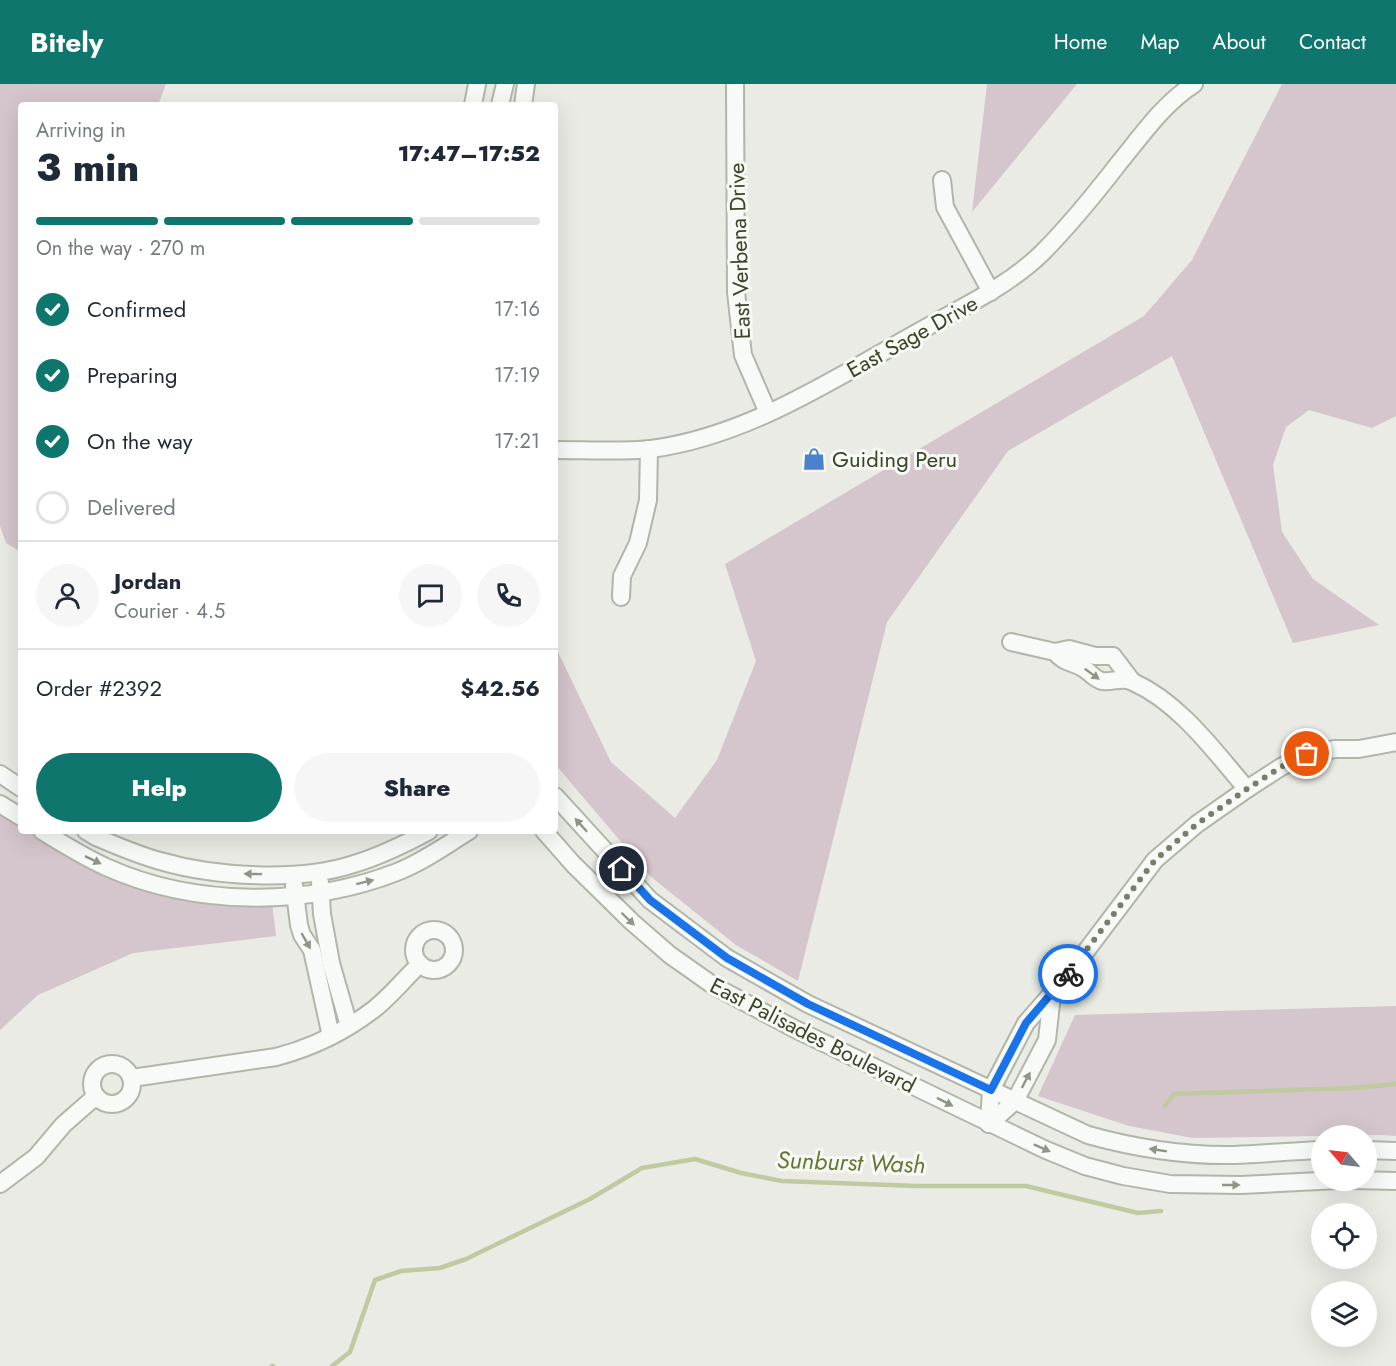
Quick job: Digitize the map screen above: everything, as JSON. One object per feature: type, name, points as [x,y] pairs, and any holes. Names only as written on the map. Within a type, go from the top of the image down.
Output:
[{"type":"street","points":[[474,102],[477,84]]},
{"type":"street","points":[[501,102],[505,84]]},
{"type":"street","points":[[523,102],[526,84]]},
{"type":"street","name":"East Verbena Drive","points":[[735,84],[736,292],[743,355],[768,413]]},
{"type":"street","name":"East Sage Drive","points":[[558,450],[650,449],[724,431],[768,413],[854,370],[992,292],[1030,264],[1065,230],[1162,111],[1194,84]]},
{"type":"street","points":[[942,180],[945,207],[992,292]]},
{"type":"street","points":[[621,597],[622,576],[638,543],[648,500],[650,449]]},
{"type":"street","points":[[1011,642],[1055,652],[1069,649],[1095,656],[1113,656],[1132,681]]},
{"type":"street","points":[[1055,652],[1061,659],[1082,667],[1099,680],[1123,678],[1161,698],[1199,734],[1247,789]]},
{"type":"street","points":[[989,1124],[991,1090],[1026,1023],[1052,995],[1155,860],[1197,824],[1247,789],[1281,767],[1307,754],[1335,749],[1359,749],[1396,742]]},
{"type":"street","points":[[0,774],[18,786]]},
{"type":"street","name":"East Palisades Boulevard","points":[[558,799],[650,900],[727,958],[808,1004],[991,1090],[1088,1135],[1130,1146],[1174,1152],[1233,1155],[1311,1151]]},
{"type":"street","points":[[0,804],[18,815]]},
{"type":"street","points":[[47,834],[108,868],[173,889],[209,895],[295,895],[368,882],[400,871],[464,834]]},
{"type":"street","points":[[93,834],[162,862],[240,874],[292,875],[353,865],[391,851],[423,834]]},
{"type":"street","name":"East Palisades Boulevard","points":[[547,834],[573,864],[632,922],[670,955],[714,986],[795,1029],[989,1124],[1085,1166],[1123,1176],[1170,1184],[1241,1185],[1311,1181]]},
{"type":"street","points":[[318,872],[322,892],[322,914],[331,963],[349,1026]]},
{"type":"street","points":[[292,875],[299,925],[302,935],[312,950],[331,1036]]},
{"type":"street","points":[[132,1078],[276,1057],[298,1051],[331,1036],[373,1010],[420,964]]},
{"type":"street","points":[[989,1124],[1015,1101],[1047,1040],[1052,995]]},
{"type":"street","points":[[117,1064],[129,1072],[132,1078],[131,1090],[124,1100],[112,1104],[96,1096],[92,1082],[103,1065],[117,1064]]},
{"type":"street","points":[[0,1184],[36,1157],[63,1125],[96,1096]]},
{"type":"street","points":[[1377,1150],[1396,1151]]},
{"type":"street","points":[[1377,1181],[1396,1181]]},
{"type":"shaded area","points":[[0,84],[166,84],[159,102],[18,102],[18,550],[6,543],[0,526]]},
{"type":"shaded area","points":[[987,84],[1077,84],[972,212]]},
{"type":"shaded area","points":[[1282,84],[1396,84],[1396,416],[1372,428],[1309,410],[1286,427],[1273,465],[1282,532],[1313,579],[1379,625],[1293,643],[1172,356],[1008,451],[887,622],[798,981],[736,945],[650,876],[558,768],[558,652],[611,762],[675,818],[717,760],[756,661],[725,564],[1144,316],[1192,260]]},
{"type":"shaded area","points":[[0,810],[18,822],[18,834],[37,834],[78,860],[272,902],[276,936],[133,953],[38,995],[0,1030]]},
{"type":"shaded area","points":[[1396,1006],[1396,1136],[1377,1135],[1377,1125],[1311,1125],[1311,1136],[1193,1138],[1129,1126],[1038,1096],[1075,1015]]},
{"type":"waterway","name":"Sunburst Wash","points":[[1165,1106],[1174,1094],[1352,1088],[1396,1084]]},
{"type":"waterway","name":"Sunburst Wash","points":[[332,1366],[350,1352],[375,1280],[401,1271],[440,1268],[466,1259],[590,1199],[642,1168],[695,1159],[741,1173],[782,1181],[916,1186],[1026,1186],[1138,1213],[1161,1211]]},
{"type":"way so far","points":[[1068,974],[1155,860],[1197,824],[1247,789],[1281,767],[1307,754]]},
{"type":"place","name":"Guiding Peru","points":[[814,459]]},
{"type":"route","points":[[622,869],[650,900],[727,958],[808,1004],[991,1090],[1026,1023],[1068,974]]}]
